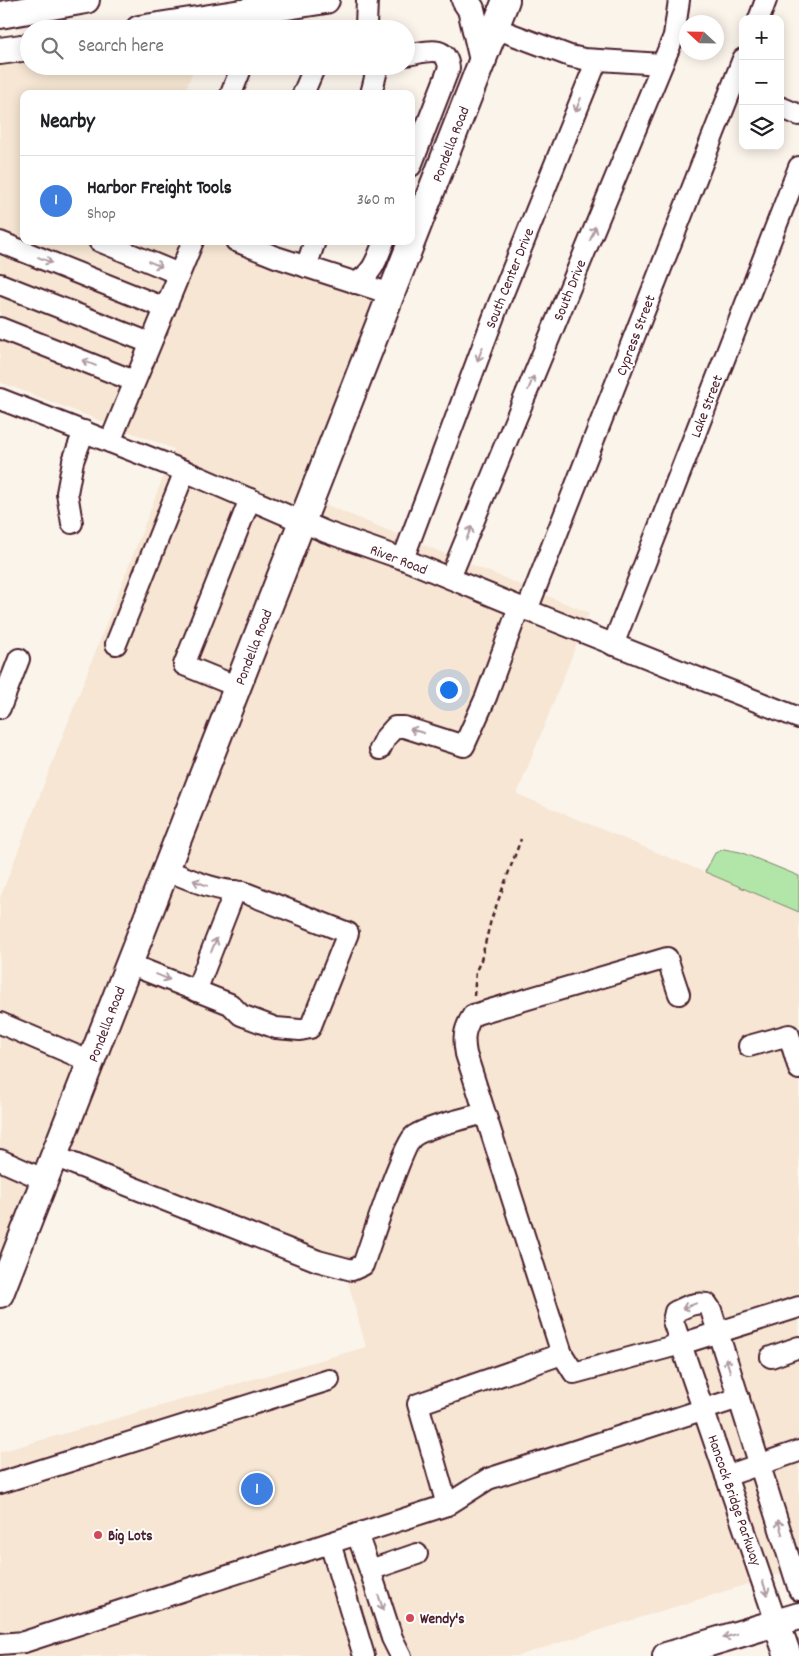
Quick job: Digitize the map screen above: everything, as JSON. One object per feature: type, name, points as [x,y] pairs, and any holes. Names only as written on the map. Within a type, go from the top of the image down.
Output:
[{"type":"main road","points":[[3,12],[86,0]]},
{"type":"main road","points":[[248,20],[326,0]]},
{"type":"main road","points":[[465,0],[471,9],[479,69]]},
{"type":"main road","name":"Pondella Road","points":[[415,233],[506,0]]},
{"type":"main road","points":[[0,51],[20,48]]},
{"type":"main road","name":"Pondella Road","points":[[0,1294],[410,245]]},
{"type":"main road","points":[[666,1656],[788,1619]]},
{"type":"main road","name":"Hancock Bridge Parkway","points":[[788,1619],[788,1656]]},
{"type":"street","points":[[365,20],[367,0]]},
{"type":"street","name":"South Drive","points":[[450,578],[674,36],[679,0]]},
{"type":"street","points":[[760,15],[766,0]]},
{"type":"street","points":[[496,28],[570,56],[596,60],[662,64]]},
{"type":"street","points":[[415,53],[432,50],[438,51],[444,54],[449,68],[415,156]]},
{"type":"street","name":"South Center Drive","points":[[403,559],[497,308],[596,60]]},
{"type":"street","name":"Cypress Street","points":[[380,749],[386,737],[395,727],[404,727],[464,746],[523,609],[737,90],[743,60]]},
{"type":"street","points":[[449,68],[479,69]]},
{"type":"street","points":[[233,90],[238,75]]},
{"type":"street","points":[[305,90],[312,75]]},
{"type":"street","points":[[372,90],[376,75]]},
{"type":"street","points":[[784,109],[799,115]]},
{"type":"street","name":"Lake Street","points":[[613,645],[799,167]]},
{"type":"street","points":[[0,242],[25,246],[165,308]]},
{"type":"street","points":[[109,245],[179,274]]},
{"type":"street","points":[[110,442],[191,245]]},
{"type":"street","points":[[248,245],[306,267],[391,294]]},
{"type":"street","points":[[306,267],[314,245]]},
{"type":"street","points":[[355,283],[364,279],[371,271],[382,245]]},
{"type":"street","points":[[0,284],[150,343]]},
{"type":"street","points":[[0,328],[134,381]]},
{"type":"street","name":"River Road","points":[[0,399],[185,471],[326,532],[403,559],[523,609],[799,718]]},
{"type":"street","points":[[72,523],[67,494],[73,461],[84,431]]},
{"type":"street","points":[[116,644],[185,471]]},
{"type":"street","points":[[238,687],[184,665],[250,499]]},
{"type":"street","points":[[0,708],[19,659]]},
{"type":"street","points":[[129,964],[230,1004],[241,1015],[276,1028],[300,1030],[310,1028],[348,933],[243,892],[224,891],[166,870]]},
{"type":"street","points":[[196,990],[235,892]]},
{"type":"street","points":[[679,994],[667,958],[473,1015],[466,1027],[463,1040],[466,1054],[562,1354],[574,1373],[681,1344],[799,1307]]},
{"type":"street","points":[[0,1024],[91,1062]]},
{"type":"street","points":[[749,1046],[789,1035],[799,1069]]},
{"type":"street","points":[[54,1156],[318,1261],[352,1270],[363,1265],[402,1158],[413,1137],[431,1129],[484,1113]]},
{"type":"street","points":[[0,1160],[45,1180]]},
{"type":"street","name":"Hancock Bridge Parkway","points":[[718,1331],[707,1304],[698,1302],[675,1312],[673,1321],[726,1476],[788,1619]]},
{"type":"street","points":[[718,1331],[799,1590]]},
{"type":"street","points":[[771,1357],[799,1347]]},
{"type":"street","points":[[447,1505],[418,1404],[562,1354]]},
{"type":"street","points":[[0,1483],[329,1380]]},
{"type":"street","points":[[0,1644],[24,1642],[447,1505],[488,1479],[739,1398]]},
{"type":"street","points":[[726,1476],[760,1464],[798,1457]]},
{"type":"street","points":[[357,1534],[392,1638],[400,1656]]},
{"type":"street","points":[[330,1543],[364,1655],[392,1638]]},
{"type":"street","points":[[370,1570],[416,1554]]},
{"type":"path","points":[[473,1015],[476,972],[491,920],[521,839]]},
{"type":"shaded area","points":[[20,60],[20,75],[191,75],[186,90],[20,90],[20,245],[275,245],[384,289],[6,1255],[0,1253],[0,898],[174,449],[0,382],[0,63]]},
{"type":"shaded area","points":[[319,502],[589,613],[517,794],[799,912],[799,1568],[517,1656],[0,1656],[0,1452],[366,1347],[347,1278],[58,1170]]},
{"type":"green space","points":[[724,849],[740,852],[799,876],[799,912],[705,872],[715,853]]},
{"type":"place","name":"Harbor Freight Tools","points":[[257,1489]]},
{"type":"place","name":"Big Lots","points":[[98,1535]]},
{"type":"place","name":"Wendy's","points":[[410,1618]]}]
